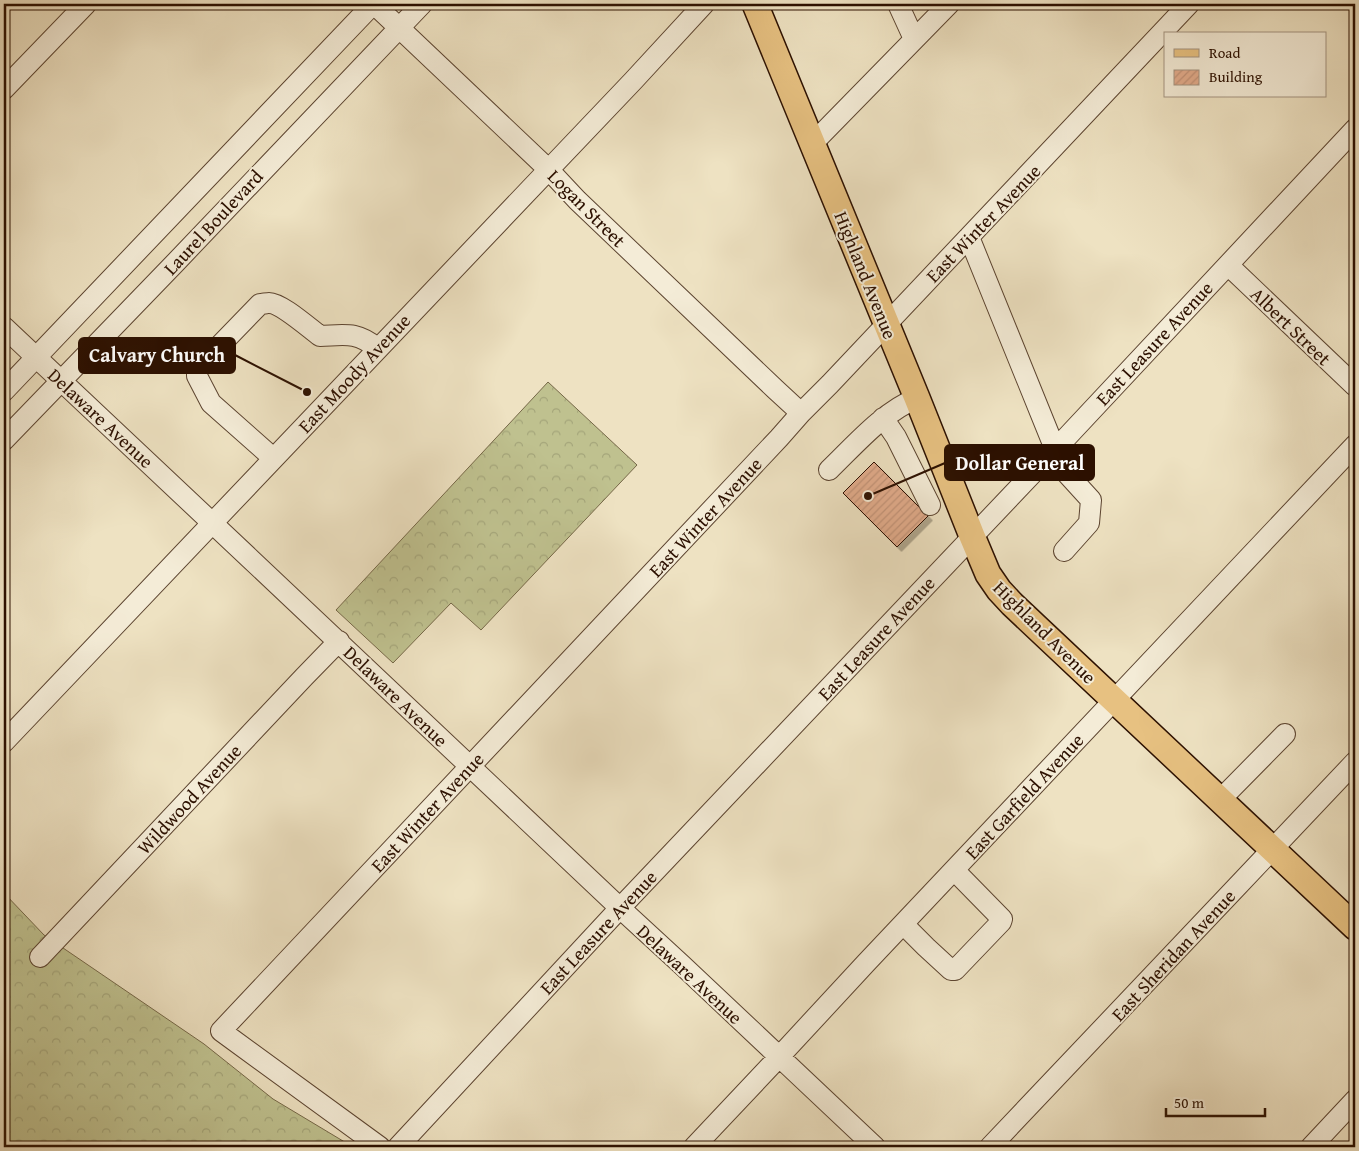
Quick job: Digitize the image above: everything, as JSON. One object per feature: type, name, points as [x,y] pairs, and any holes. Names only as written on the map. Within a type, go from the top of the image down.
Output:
[{"type":"main road","name":"Highland Avenue","points":[[755,4],[988,574],[999,590],[1355,926]]},
{"type":"street","points":[[4,89],[86,4]]},
{"type":"street","name":"Logan Street","points":[[374,4],[548,169],[577,200],[760,376],[801,413]]},
{"type":"street","name":"Laurel Boulevard","points":[[4,391],[374,4]]},
{"type":"street","name":"Laurel Boulevard","points":[[4,440],[422,4]]},
{"type":"street","name":"East Moody Avenue","points":[[4,742],[704,4]]},
{"type":"street","points":[[898,4],[914,39]]},
{"type":"street","points":[[812,144],[949,4]]},
{"type":"street","name":"East Winter Avenue","points":[[380,1147],[220,1030],[300,948],[801,413],[1189,4]]},
{"type":"street","name":"East Leasure Avenue","points":[[398,1147],[620,908],[1355,129]]},
{"type":"street","points":[[969,237],[1052,452],[1091,500],[1089,524],[1064,551]]},
{"type":"street","name":"Albert Street","points":[[1228,265],[1355,386]]},
{"type":"street","points":[[273,458],[211,403],[197,376],[197,369],[260,304],[268,302],[283,308],[320,336],[352,335],[367,340],[377,348]]},
{"type":"street","name":"Delaware Avenue","points":[[4,327],[875,1147]]},
{"type":"street","points":[[829,470],[883,418],[904,403],[916,398]]},
{"type":"street","points":[[883,418],[896,437],[930,505]]},
{"type":"street","name":"East Garfield Avenue","points":[[694,1147],[1355,445]]},
{"type":"street","name":"Wildwood Avenue","points":[[40,957],[339,642]]},
{"type":"street","points":[[1220,800],[1285,734]]},
{"type":"street","name":"East Sheridan Avenue","points":[[990,1147],[1355,762]]},
{"type":"street","points":[[903,924],[951,970],[955,970],[1001,922],[1002,918],[954,870]]},
{"type":"street","points":[[1311,1147],[1355,1100]]},
{"type":"green space","points":[[548,382],[637,465],[481,630],[451,603],[393,663],[336,610]]},
{"type":"green space","points":[[4,893],[44,935],[204,1044],[273,1099],[353,1147],[4,1147]]},
{"type":"building","points":[[874,462],[928,516],[897,547],[843,493]]},
{"type":"place","name":"Calvary Church","points":[[307,392]]},
{"type":"place","name":"Dollar General","points":[[868,496]]}]
